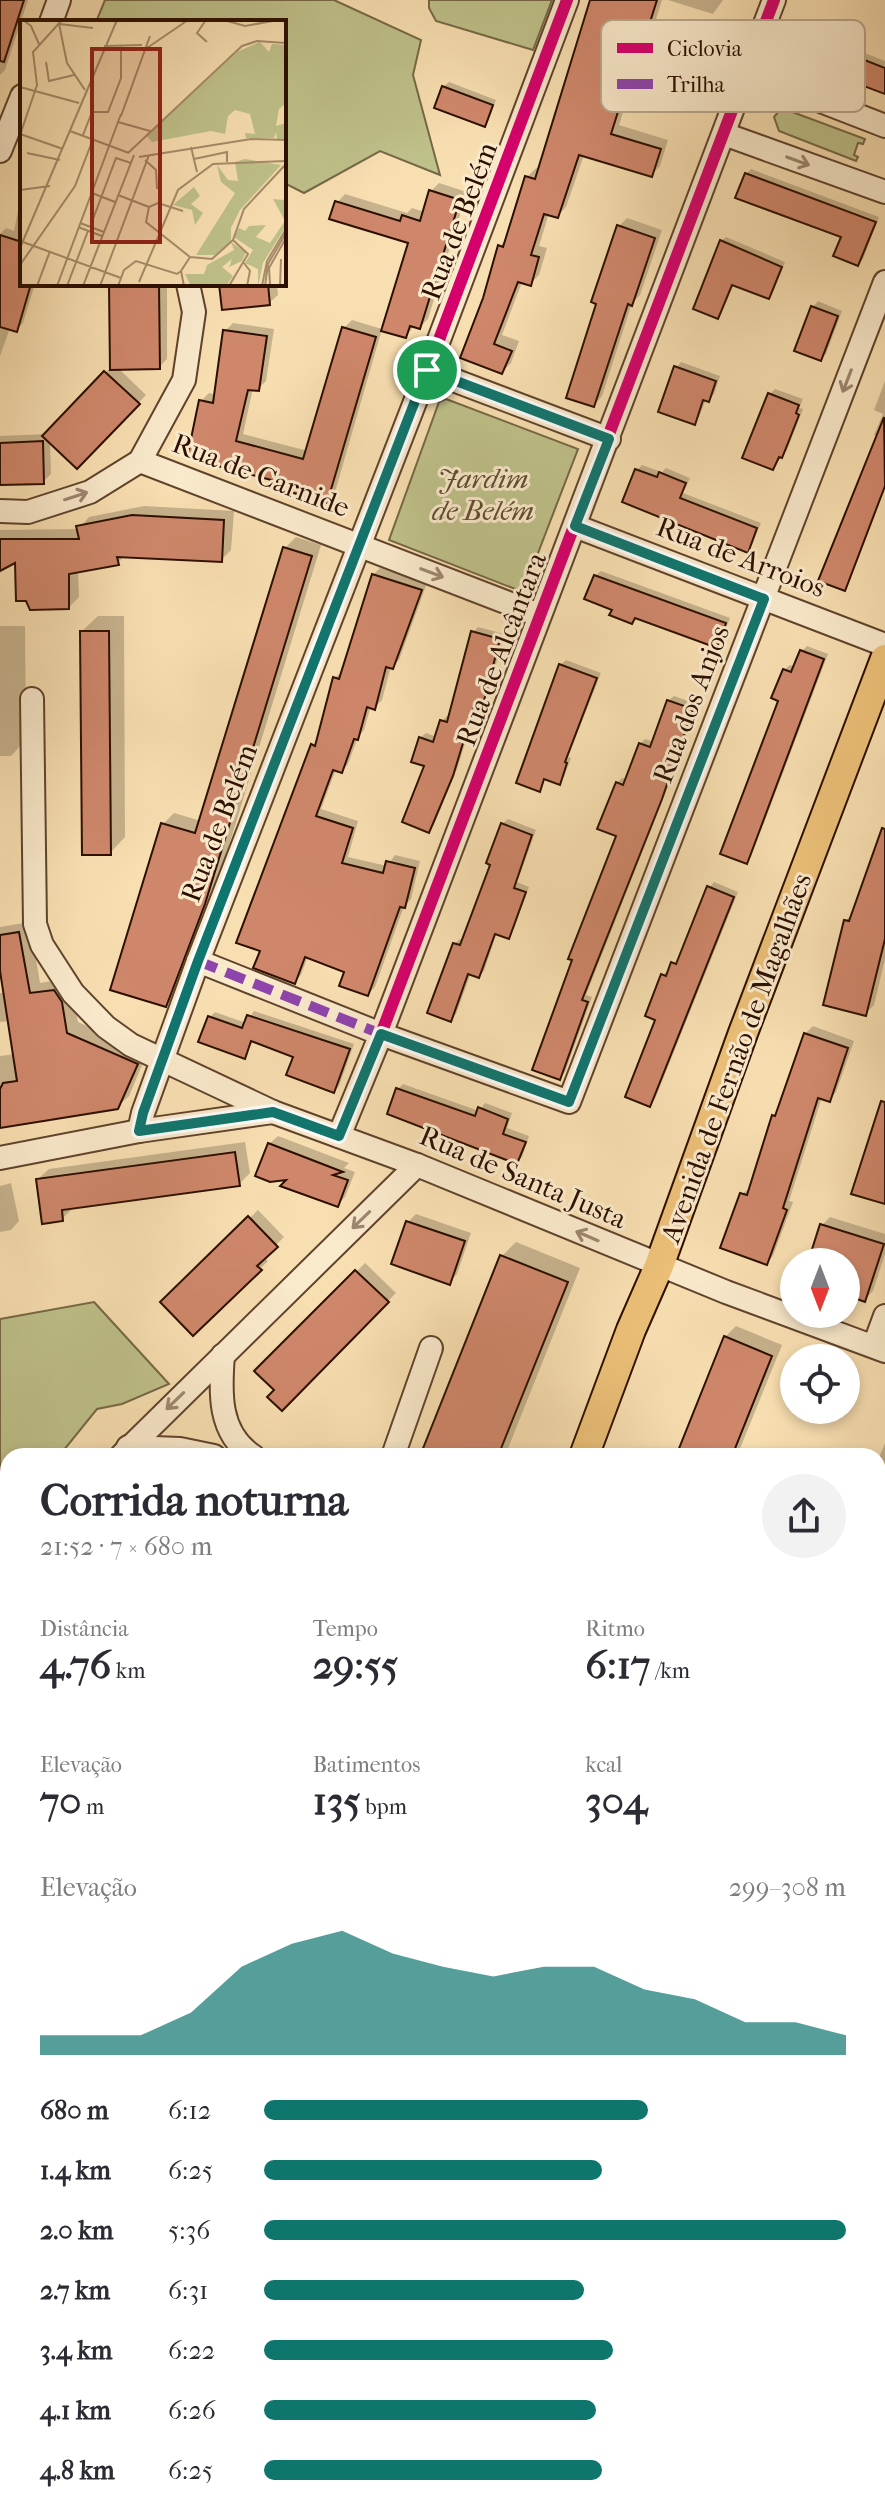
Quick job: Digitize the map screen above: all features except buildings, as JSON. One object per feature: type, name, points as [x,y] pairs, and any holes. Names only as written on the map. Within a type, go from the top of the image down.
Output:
[{"type":"main road","name":"Avenida de Fernão de Magalhães","points":[[587,1448],[631,1330],[659,1266],[743,1033],[885,659]]},
{"type":"street","points":[[52,20],[59,0]]},
{"type":"street","name":"Rua de Belém","points":[[139,1131],[198,961],[567,0]]},
{"type":"street","name":"Rua de Alcântara","points":[[766,20],[774,0]]},
{"type":"street","points":[[0,151],[20,101]]},
{"type":"street","name":"Rua de Alcântara","points":[[339,1136],[381,1034],[732,112]]},
{"type":"street","points":[[849,112],[885,126]]},
{"type":"street","points":[[724,134],[885,192]]},
{"type":"street","name":"Rua dos Anjos","points":[[381,1034],[569,1102],[885,282]]},
{"type":"street","points":[[0,511],[28,512],[90,492],[140,461],[184,380],[194,312],[188,286]]},
{"type":"street","points":[[427,370],[609,439]]},
{"type":"street","name":"Rua de Carnide","points":[[140,461],[539,615]]},
{"type":"street","name":"Rua de Arroios","points":[[575,526],[885,645]]},
{"type":"street","name":"Rua de Santa Justa","points":[[32,699],[35,924],[42,945],[73,993],[106,1027],[131,1045],[273,1112],[417,1165],[659,1266],[879,1348]]},
{"type":"street","points":[[198,961],[381,1034]]},
{"type":"street","name":"Rua de Santa Justa","points":[[0,1158],[139,1131],[273,1112]]},
{"type":"street","points":[[128,1448],[417,1165]]},
{"type":"street","points":[[879,1348],[885,1316]]},
{"type":"street","points":[[396,1448],[431,1348]]},
{"type":"street","points":[[223,1355],[220,1396],[229,1432],[245,1448]]},
{"type":"green space","points":[[105,0],[334,0],[421,40],[413,75],[440,175],[380,151],[304,193],[286,184],[286,20],[97,20]]},
{"type":"green space","points":[[429,0],[552,0],[533,50],[436,21],[429,8]]},
{"type":"green space","points":[[778,112],[792,112],[865,139],[863,144],[858,143],[854,155],[858,157],[856,161],[779,131],[774,117]]},
{"type":"green space","name":"Jardim de Belém","points":[[446,399],[578,449],[523,592],[389,540],[439,402]]},
{"type":"green space","points":[[94,1302],[169,1384],[122,1404],[97,1409],[65,1448],[0,1448],[0,1319]]},
{"type":"marked path","points":[[198,961],[381,1034]]},
{"type":"cycle path","points":[[139,1131],[198,961],[567,0]]},
{"type":"cycle path","points":[[766,20],[774,0]]},
{"type":"cycle path","points":[[339,1136],[381,1034],[731,112]]},
{"type":"route","points":[[427,370],[609,439],[575,526],[764,599],[569,1102],[381,1034],[339,1136],[273,1112],[139,1131],[198,961],[427,370]]}]
